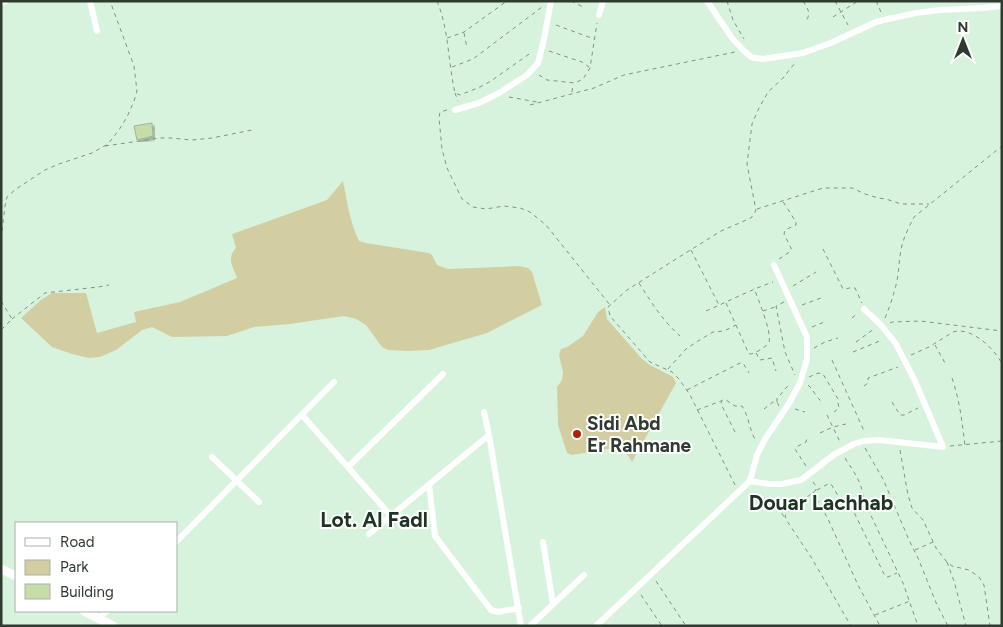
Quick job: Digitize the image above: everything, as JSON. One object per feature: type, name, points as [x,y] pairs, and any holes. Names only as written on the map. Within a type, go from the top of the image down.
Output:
[{"type":"street","points":[[1,2],[6,1]]},
{"type":"street","points":[[90,1],[97,31]]},
{"type":"street","points":[[458,109],[479,103],[499,93],[527,75],[538,63],[551,1]]},
{"type":"street","points":[[599,14],[602,1]]},
{"type":"street","points":[[707,1],[732,38],[744,51],[751,57],[763,59],[803,53],[884,20],[940,10],[1002,6]]},
{"type":"street","points":[[596,626],[750,481],[754,462],[760,448],[800,383],[807,353],[807,337],[774,265]]},
{"type":"street","points":[[750,481],[782,484],[801,480],[842,450],[865,441],[879,440],[943,447],[896,344],[882,326],[864,309]]},
{"type":"street","points":[[348,467],[443,374]]},
{"type":"street","points":[[178,540],[334,382]]},
{"type":"street","points":[[484,412],[522,626]]},
{"type":"street","points":[[302,415],[390,515]]},
{"type":"street","points":[[368,534],[489,436]]},
{"type":"street","points":[[212,457],[259,502]]},
{"type":"street","points":[[429,484],[435,536],[491,610],[498,612],[518,608]]},
{"type":"street","points":[[543,542],[553,604]]},
{"type":"street","points":[[1,569],[15,576]]},
{"type":"street","points":[[530,626],[584,574]]},
{"type":"street","points":[[86,612],[113,626]]},
{"type":"street","points":[[99,618],[106,612]]},
{"type":"path","points":[[1,239],[4,206],[7,197],[45,170],[92,153],[108,144],[123,124],[134,101],[137,91],[134,66],[110,1]]},
{"type":"path","points":[[437,1],[447,38],[458,109],[440,112],[442,149],[446,168],[462,199],[473,207],[486,209],[504,206],[520,208],[530,212],[546,225],[610,305]]},
{"type":"path","points":[[447,38],[464,32],[507,1]]},
{"type":"path","points":[[571,1],[583,7]]},
{"type":"path","points":[[530,105],[594,88],[624,76],[744,51],[747,46],[746,42],[733,20],[727,1]]},
{"type":"path","points":[[803,1],[809,12],[809,17],[805,22]]},
{"type":"path","points":[[834,1],[853,32]]},
{"type":"path","points":[[834,17],[858,1]]},
{"type":"path","points":[[876,1],[884,20]]},
{"type":"path","points":[[451,67],[473,58],[542,7]]},
{"type":"path","points":[[531,71],[548,80],[575,83],[583,79],[590,68],[599,14]]},
{"type":"path","points":[[548,22],[595,40]]},
{"type":"path","points":[[464,32],[467,48]]},
{"type":"path","points":[[455,93],[460,95],[480,87],[542,46],[582,62],[590,68]]},
{"type":"path","points":[[756,210],[747,164],[752,124],[768,92],[783,78],[803,53]]},
{"type":"path","points":[[572,94],[573,83]]},
{"type":"path","points":[[499,93],[519,99],[540,102]]},
{"type":"path","points":[[104,146],[160,138],[192,140],[212,138],[252,130]]},
{"type":"path","points":[[882,326],[893,296],[900,266],[901,249],[914,217],[1002,146]]},
{"type":"path","points":[[738,492],[687,390],[672,372],[650,362],[610,316],[608,307],[639,282],[722,231],[751,218],[756,210],[782,200],[823,188],[852,188],[865,194],[901,204],[930,204]]},
{"type":"path","points":[[774,265],[775,262],[791,251],[784,234],[785,230],[796,225],[782,200]]},
{"type":"path","points":[[823,249],[843,289],[855,288],[864,309]]},
{"type":"path","points":[[691,250],[719,306]]},
{"type":"path","points":[[785,288],[795,286],[816,272]]},
{"type":"path","points":[[706,311],[754,288],[781,279]]},
{"type":"path","points":[[639,282],[651,303],[671,329],[680,336]]},
{"type":"path","points":[[1,330],[44,293],[98,288],[109,285]]},
{"type":"path","points":[[726,302],[749,354],[752,354],[768,344],[769,341],[763,311],[754,288]]},
{"type":"path","points":[[794,308],[821,298]]},
{"type":"path","points":[[763,311],[790,299]]},
{"type":"path","points":[[1,302],[12,319]]},
{"type":"path","points":[[776,306],[785,352],[800,383],[810,386],[821,401]]},
{"type":"path","points":[[804,329],[827,321]]},
{"type":"path","points":[[856,342],[892,322],[920,321],[1002,331]]},
{"type":"path","points":[[668,370],[686,349],[698,341],[714,332],[724,331],[736,325]]},
{"type":"path","points":[[864,386],[868,382],[868,378],[905,361],[957,330],[975,335],[991,348],[1002,364]]},
{"type":"path","points":[[853,352],[891,337]]},
{"type":"path","points":[[807,353],[824,342],[838,338]]},
{"type":"path","points":[[935,344],[945,363]]},
{"type":"path","points":[[756,352],[760,360],[772,358],[776,371]]},
{"type":"path","points":[[832,360],[865,441],[948,626]]},
{"type":"path","points":[[687,390],[740,362],[743,362],[749,373]]},
{"type":"path","points":[[800,383],[818,373],[823,374],[838,399],[840,408],[834,412]]},
{"type":"path","points":[[952,378],[962,414],[965,446]]},
{"type":"path","points":[[782,414],[777,398],[789,385]]},
{"type":"path","points":[[698,410],[722,400],[726,400],[735,406],[742,406],[746,412],[753,436],[760,448]]},
{"type":"path","points":[[722,400],[721,404],[735,432]]},
{"type":"path","points":[[764,409],[773,402],[777,402]]},
{"type":"path","points":[[892,402],[900,414],[925,405]]},
{"type":"path","points":[[788,405],[796,410],[805,412]]},
{"type":"path","points":[[827,415],[842,450],[858,479],[863,491],[864,501],[910,601],[917,625]]},
{"type":"path","points":[[820,433],[832,427],[846,424]]},
{"type":"path","points":[[807,438],[806,442],[795,449],[816,485],[816,490]]},
{"type":"path","points":[[943,447],[1002,441]]},
{"type":"path","points":[[898,442],[910,505],[923,520],[936,548],[946,561],[952,566],[969,570],[979,577],[984,585],[990,626]]},
{"type":"path","points":[[787,521],[785,514],[813,492],[828,484],[831,484],[846,509]]},
{"type":"path","points":[[813,492],[880,626]]},
{"type":"path","points":[[775,499],[778,508],[811,557],[851,626]]},
{"type":"path","points":[[851,506],[885,576],[888,577],[898,573]]},
{"type":"path","points":[[914,550],[933,542]]},
{"type":"path","points":[[946,561],[954,581],[966,626]]},
{"type":"path","points":[[652,574],[686,626]]},
{"type":"path","points":[[636,588],[662,626]]},
{"type":"path","points":[[874,615],[910,601]]},
{"type":"green space","points":[[343,181],[351,219],[359,241],[429,253],[437,265],[448,269],[519,266],[528,268],[532,272],[542,305],[487,333],[429,350],[408,351],[388,350],[382,347],[366,325],[356,319],[344,316],[254,327],[227,336],[172,337],[152,327],[142,330],[116,350],[100,357],[89,358],[52,347],[21,318],[52,293],[86,293],[97,333],[136,322],[134,312],[180,302],[237,278],[231,263],[231,256],[236,248],[232,234],[327,200]]},
{"type":"green space","points":[[605,307],[607,319],[642,359],[673,377],[676,383],[632,462],[626,452],[614,448],[572,455],[567,453],[558,425],[557,387],[562,380],[563,372],[559,355],[561,349],[583,336],[598,312]]},
{"type":"building","points":[[152,123],[153,136],[137,140],[134,126]]},
{"type":"place","name":"Sidi Abd Er Rahmane","points":[[577,434]]},
{"type":"district","name":"Douar Lachhab","points":[[821,503]]},
{"type":"district","name":"Lot. Al Fadl","points":[[374,520]]}]
